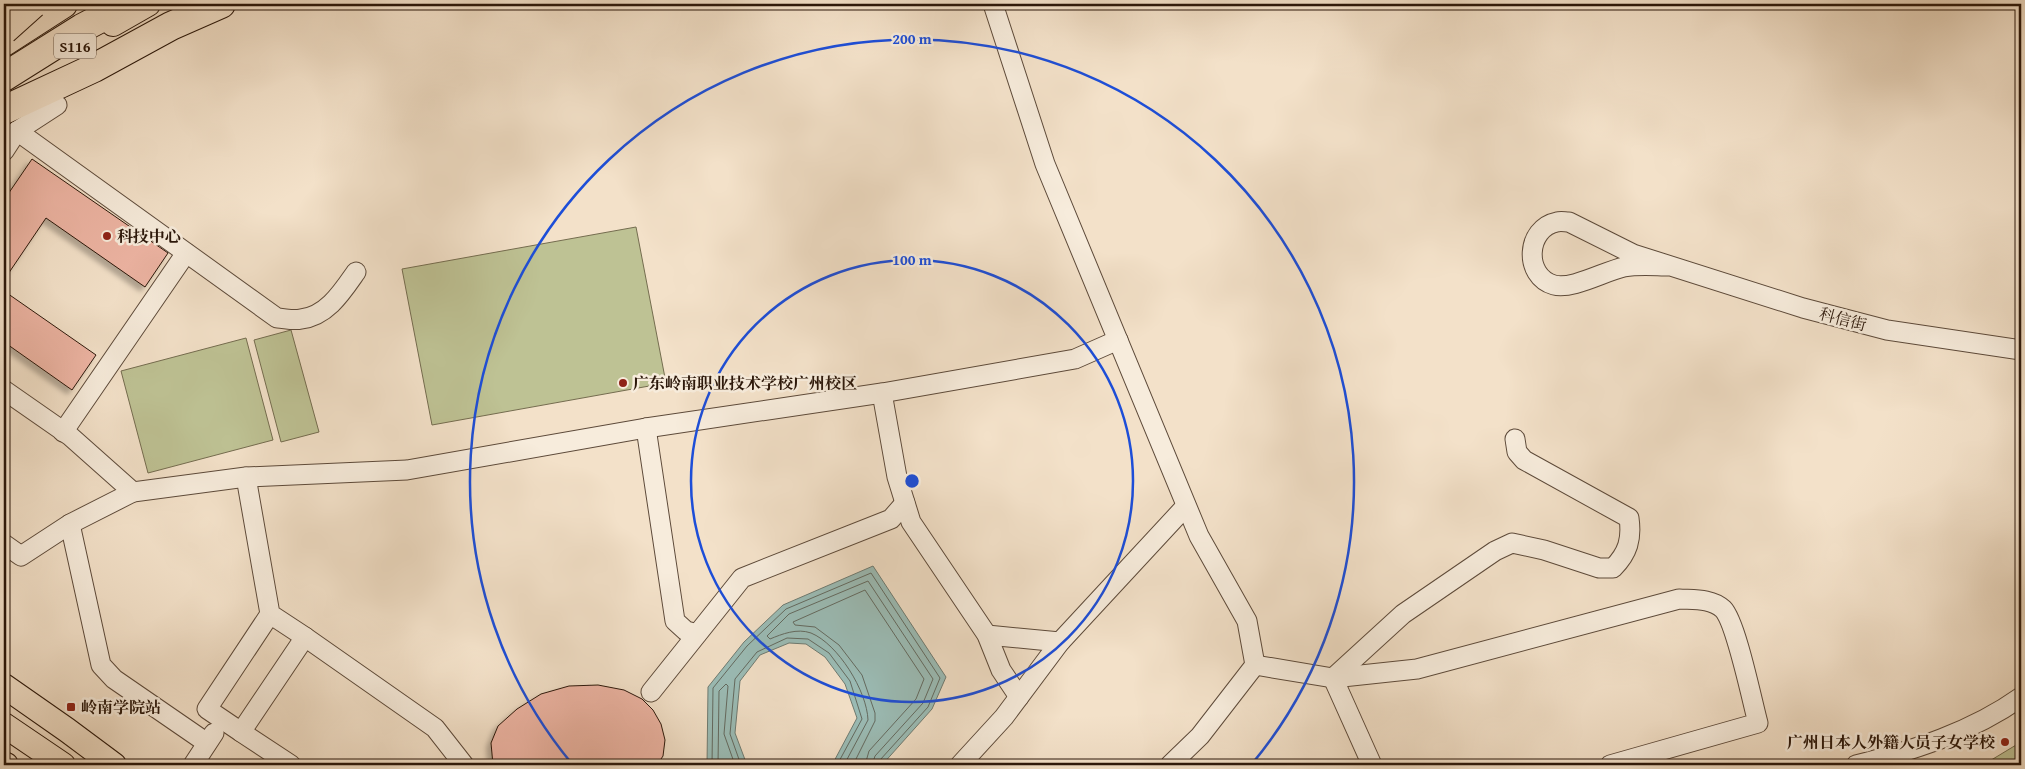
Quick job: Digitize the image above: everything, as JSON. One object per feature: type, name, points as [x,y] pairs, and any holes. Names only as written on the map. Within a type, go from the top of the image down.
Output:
[{"type":"highway","points":[[4,30],[33,4]]},
{"type":"highway","points":[[4,42],[63,4]]},
{"type":"highway","points":[[4,77],[82,28],[128,4]]},
{"type":"highway","points":[[10,121],[94,68],[171,26],[221,4]]},
{"type":"main road","points":[[4,26],[39,4]]},
{"type":"main road","name":"S116","points":[[4,92],[85,40],[148,4]]},
{"type":"main road","points":[[4,686],[114,765]]},
{"type":"main road","points":[[4,725],[63,765]]},
{"type":"street","points":[[993,4],[1046,164],[1186,506],[1199,536],[1247,621],[1255,665],[1200,736],[1170,765]]},
{"type":"street","points":[[10,121],[57,105]]},
{"type":"street","points":[[4,151],[10,121]]},
{"type":"street","points":[[10,121],[186,253],[277,318],[300,320],[321,312],[339,296],[356,272]]},
{"type":"street","name":"科信街","points":[[1670,266],[1627,266],[1564,286],[1553,285],[1542,279],[1536,272],[1532,253],[1538,234],[1546,227],[1557,222],[1569,222],[1633,254],[1803,308],[1887,330],[2021,350]]},
{"type":"street","points":[[64,432],[186,253]]},
{"type":"street","points":[[4,544],[21,556],[70,524],[133,492],[246,477],[407,470],[646,428],[882,393],[1075,359],[1118,340]]},
{"type":"street","points":[[4,390],[64,432],[133,492]]},
{"type":"street","points":[[882,393],[897,477],[911,522],[987,635],[1001,670],[1019,697]]},
{"type":"street","points":[[646,428],[675,621],[686,631],[697,634]]},
{"type":"street","points":[[1333,678],[1403,614],[1495,551],[1512,543],[1544,550],[1599,568],[1613,568],[1624,556],[1631,532],[1629,518],[1524,460],[1517,452],[1515,439]]},
{"type":"street","points":[[246,477],[270,614],[207,709],[291,765]]},
{"type":"street","points":[[650,692],[742,578],[891,519],[905,503]]},
{"type":"street","points":[[960,765],[1004,717],[1060,642],[1186,506]]},
{"type":"street","points":[[70,524],[101,664],[114,678],[208,743]]},
{"type":"street","points":[[1255,665],[1333,678],[1417,669],[1679,600],[1705,600],[1722,609],[1732,623],[1758,723],[1610,765]]},
{"type":"street","points":[[270,614],[435,728],[464,765]]},
{"type":"street","points":[[987,635],[1060,642]]},
{"type":"street","points":[[241,732],[305,637]]},
{"type":"street","points":[[1333,678],[1372,765]]},
{"type":"street","points":[[1856,765],[1890,756],[1967,729],[2003,710],[2021,697]]},
{"type":"street","points":[[1894,765],[1956,745],[2003,722],[2021,710]]},
{"type":"street","points":[[192,765],[223,720]]},
{"type":"green space","points":[[636,227],[666,383],[432,425],[402,269]]},
{"type":"green space","points":[[291,330],[319,432],[281,442],[254,340]]},
{"type":"green space","points":[[246,338],[273,440],[148,473],[121,371]]},
{"type":"green space","points":[[2021,742],[2021,765],[1983,765]]},
{"type":"water","points":[[873,566],[946,677],[932,709],[882,765],[832,765],[857,718],[845,684],[825,657],[806,644],[789,643],[760,655],[740,681],[735,733],[747,765],[707,765],[708,687],[744,642],[783,605]]},
{"type":"building","name":"科技中心","points":[[32,159],[168,253],[145,287],[46,218],[4,280],[4,200]]},
{"type":"building","points":[[4,291],[96,355],[72,390],[4,342]]},
{"type":"building","points":[[598,685],[624,690],[642,699],[653,710],[661,724],[665,740],[663,756],[657,765],[493,765],[491,743],[498,726],[517,709],[541,694],[569,686]]},
{"type":"place","name":"科技中心","points":[[107,236]]},
{"type":"place","name":"广东岭南职业技术学校广州校区","points":[[623,383]]},
{"type":"place","name":"岭南学院站","points":[[71,707]]},
{"type":"place","name":"广州日本人外籍人员子女学校","points":[[2005,742]]}]
